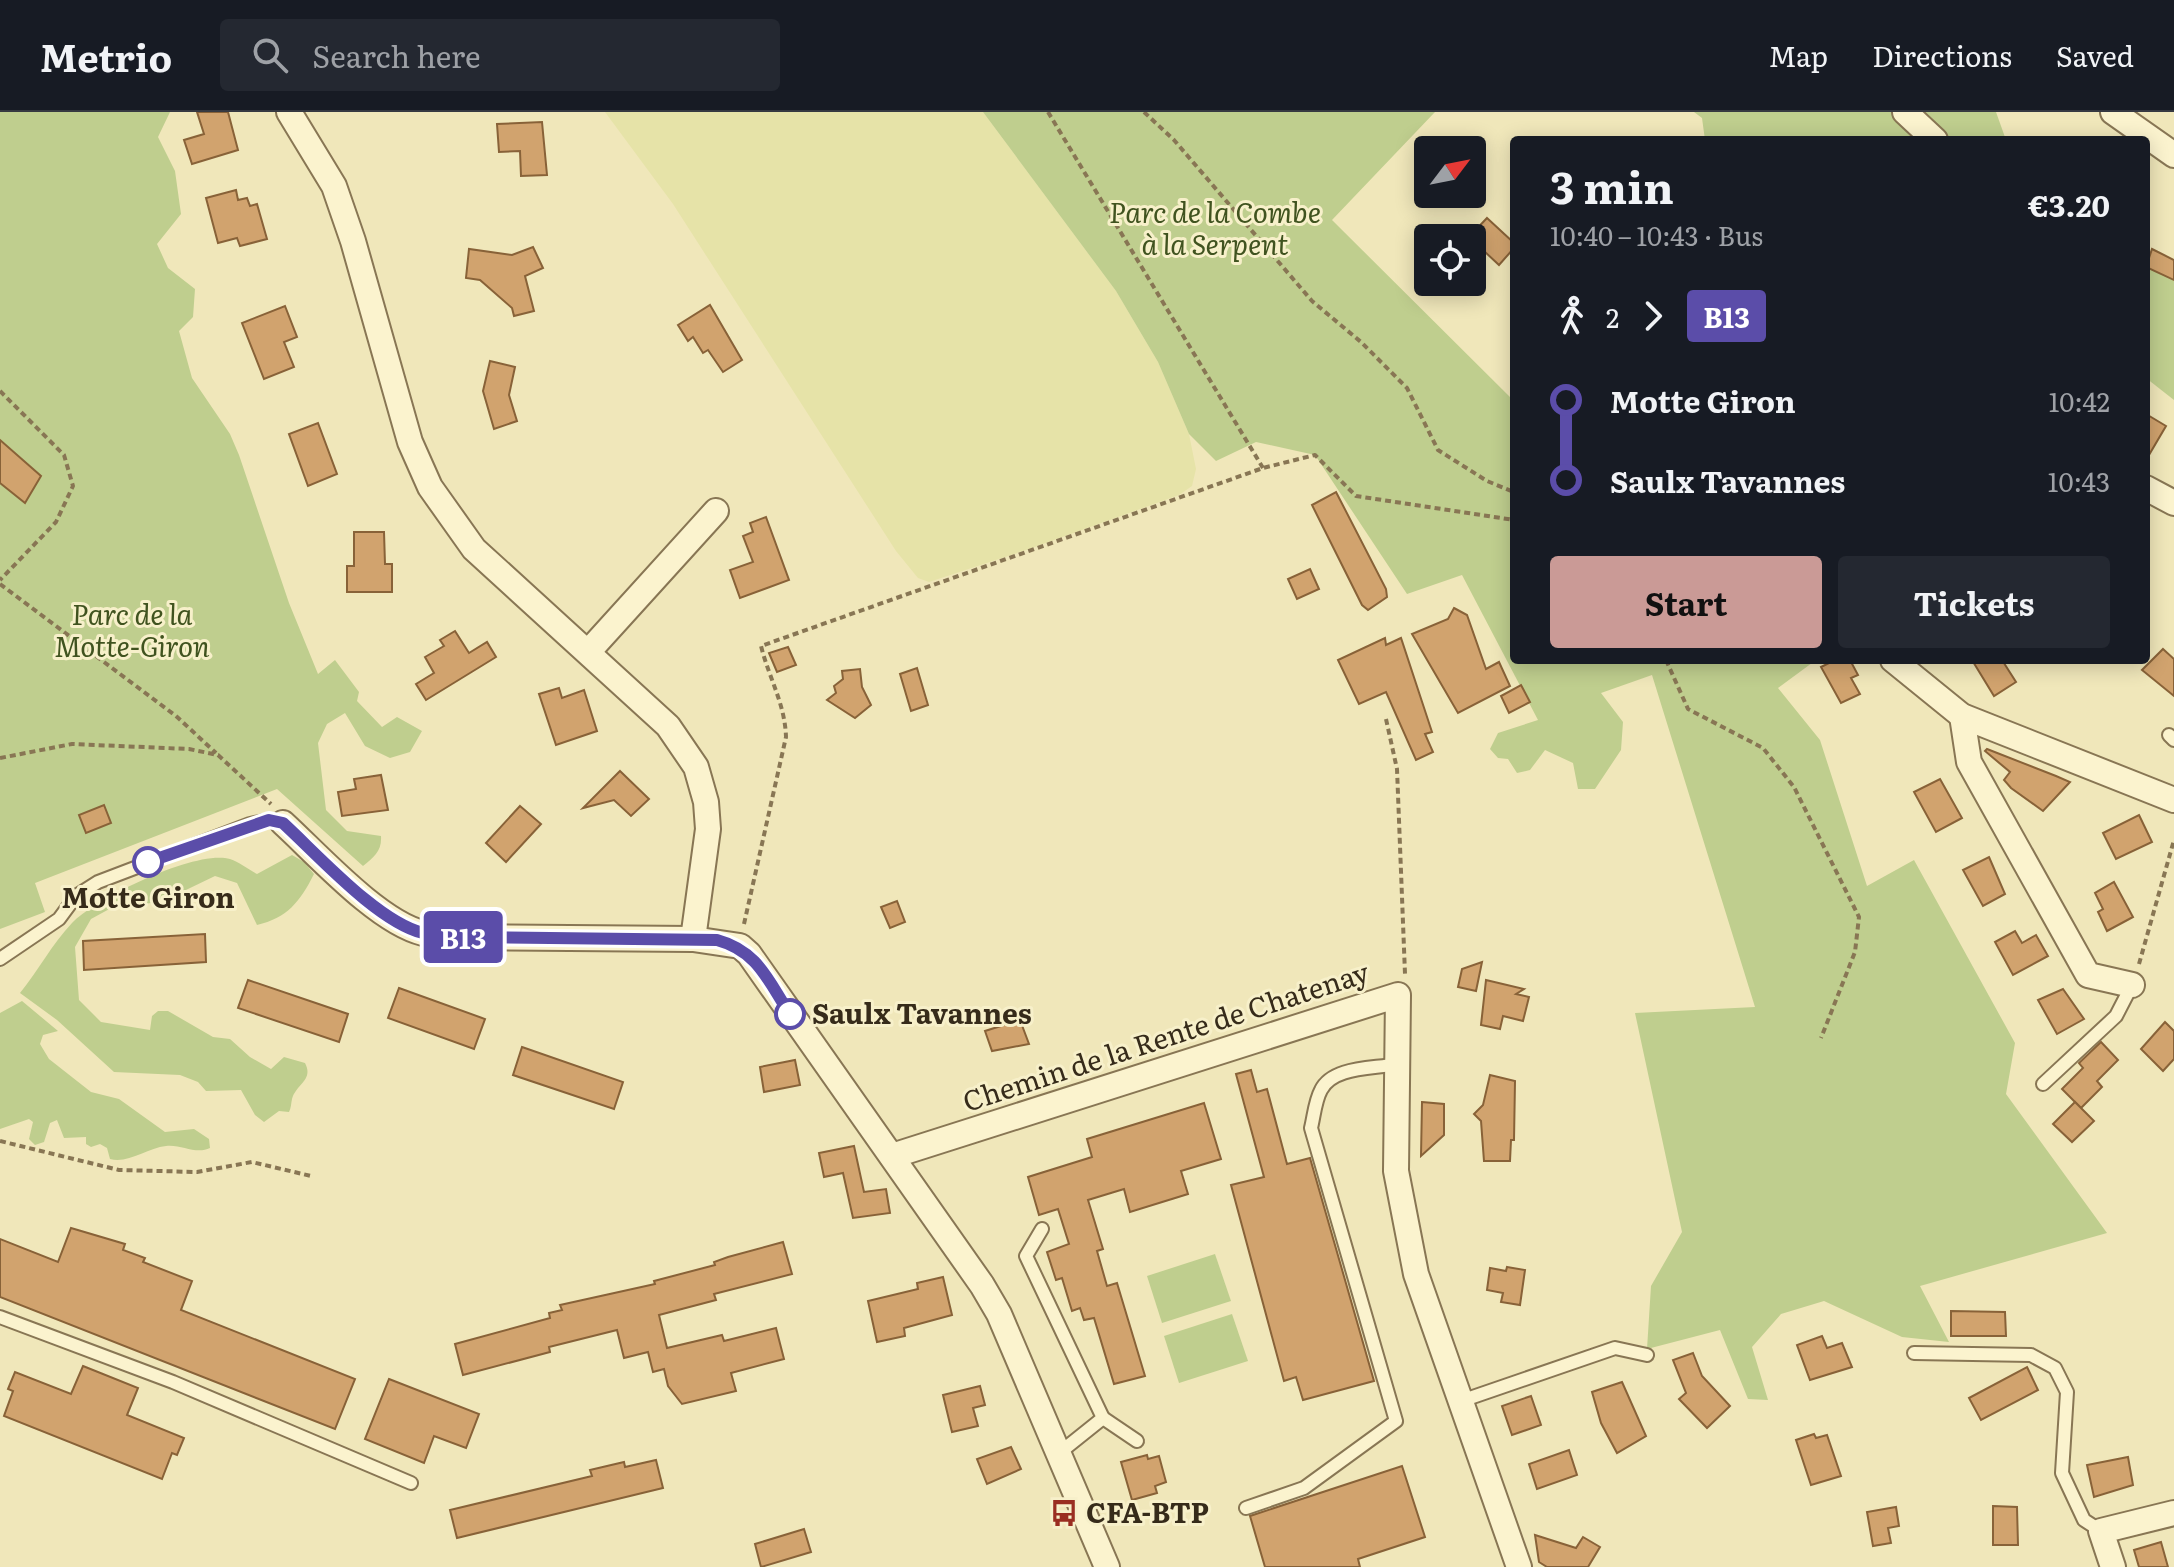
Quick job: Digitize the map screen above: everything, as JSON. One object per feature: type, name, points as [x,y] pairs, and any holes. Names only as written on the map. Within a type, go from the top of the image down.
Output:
[{"type":"street","points":[[289,112],[334,186],[353,241],[410,442],[430,487],[474,549],[668,726],[696,767],[706,802],[708,829],[693,939]]},
{"type":"street","points":[[1905,112],[1931,136]]},
{"type":"street","points":[[2113,112],[2147,136]]},
{"type":"street","points":[[2150,138],[2174,155]]},
{"type":"street","points":[[2150,490],[2174,503]]},
{"type":"street","points":[[589,651],[716,511]]},
{"type":"street","points":[[1898,664],[1962,716],[2174,800]]},
{"type":"street","points":[[1962,716],[1969,762],[2088,975],[2132,985]]},
{"type":"street","points":[[283,823],[374,906],[394,921],[423,933],[460,937],[693,939],[740,946],[749,954],[999,1314],[1107,1567]]},
{"type":"street","name":"Chemin de la Rente de Chatenay","points":[[892,1156],[1398,995],[1396,1171],[1416,1274],[1519,1567]]},
{"type":"street","points":[[2113,1567],[2101,1531],[2174,1513]]},
{"type":"lane","points":[[0,959],[59,919],[76,896],[98,882],[250,824],[269,820],[283,823]]},
{"type":"lane","points":[[2043,1084],[2116,1016],[2132,985]]},
{"type":"lane","points":[[1246,1508],[1304,1488],[1396,1421],[1311,1128],[1321,1089],[1337,1076],[1363,1068],[1396,1064]]},
{"type":"lane","points":[[1042,1229],[1026,1256],[1103,1418],[1137,1441]]},
{"type":"lane","points":[[0,1317],[173,1382],[411,1483]]},
{"type":"lane","points":[[1461,1401],[1615,1348],[1647,1355]]},
{"type":"lane","points":[[1914,1353],[2031,1355],[2055,1368],[2067,1392],[2062,1473],[2084,1520],[2101,1531]]},
{"type":"lane","points":[[1058,1454],[1103,1418]]},
{"type":"path","points":[[1048,112],[1263,468]]},
{"type":"path","points":[[1144,112],[1174,140],[1312,301],[1361,342],[1407,388],[1438,450],[1487,481],[1510,490]]},
{"type":"path","points":[[0,391],[64,455],[71,469],[73,486],[56,522],[0,582],[176,716],[267,796],[283,823]]},
{"type":"path","points":[[740,946],[786,737],[786,715],[769,678],[761,646],[1263,468],[1315,455],[1356,496],[1510,519]]},
{"type":"path","points":[[1668,664],[1688,709],[1763,748],[1794,787],[1859,917],[1855,952],[1821,1038]]},
{"type":"path","points":[[1386,719],[1397,769],[1405,975],[1398,995]]},
{"type":"path","points":[[0,758],[72,744],[189,749],[218,755]]},
{"type":"path","points":[[2132,985],[2174,840]]},
{"type":"path","points":[[0,1141],[119,1170],[197,1172],[252,1162],[311,1176]]},
{"type":"shaded area","points":[[605,112],[983,112],[1116,291],[1158,362],[1189,434],[1196,469],[1192,486],[1179,495],[1029,549],[929,582],[918,578],[896,551],[673,204]]},
{"type":"green space","name":"Parc de la Motte-Giron","points":[[0,112],[170,112],[158,137],[175,171],[181,214],[157,244],[168,268],[195,289],[193,317],[179,331],[192,378],[230,434],[239,455],[289,603],[318,674],[335,660],[359,692],[357,701],[382,727],[397,717],[422,731],[410,752],[390,758],[365,746],[345,713],[327,724],[318,743],[326,810],[347,831],[381,836],[379,850],[363,866],[277,789],[35,883],[45,912],[0,929]]},
{"type":"green space","name":"Parc de la Combe à la Serpent","points":[[983,112],[1435,112],[1332,220],[1510,397],[1510,664],[1811,664],[1778,688],[1820,740],[1867,886],[1914,860],[2015,1043],[2006,1094],[2107,1233],[1920,1286],[1949,1342],[1902,1337],[1824,1301],[1781,1314],[1752,1347],[1768,1400],[1748,1399],[1720,1330],[1647,1349],[1651,1286],[1682,1232],[1635,1013],[1755,1007],[1652,675],[1601,693],[1623,722],[1621,750],[1595,789],[1578,789],[1573,763],[1545,750],[1530,770],[1517,773],[1508,759],[1498,758],[1490,749],[1498,733],[1538,720],[1462,575],[1407,594],[1315,455],[1256,442],[1216,461],[1189,434],[1158,362],[1116,291]]},
{"type":"green space","points":[[1694,112],[1996,112],[2005,136],[1704,136],[1702,118]]},
{"type":"green space","points":[[2150,252],[2174,267],[2174,400],[2150,381]]},
{"type":"green space","points":[[292,855],[304,862],[314,874],[292,907],[277,918],[257,925],[237,883],[215,876],[161,902],[113,907],[91,919],[75,947],[79,1000],[101,1022],[150,1030],[152,1016],[158,1011],[168,1011],[213,1037],[230,1039],[250,1057],[271,1069],[284,1057],[305,1063],[307,1074],[294,1094],[289,1112],[279,1111],[264,1122],[255,1115],[241,1090],[206,1091],[198,1082],[180,1075],[114,1072],[57,1020],[20,993],[72,923],[124,889],[194,861],[230,859],[257,874]]},
{"type":"green space","points":[[22,1001],[58,1031],[43,1035],[40,1044],[49,1059],[91,1092],[119,1099],[165,1132],[194,1129],[209,1139],[210,1148],[199,1150],[166,1146],[117,1160],[110,1159],[107,1148],[100,1144],[91,1147],[86,1144],[86,1137],[64,1138],[57,1120],[50,1123],[44,1142],[35,1145],[29,1139],[33,1122],[29,1119],[0,1129],[0,1013]]},
{"type":"green space","points":[[1215,1254],[1231,1301],[1162,1323],[1147,1276]]},
{"type":"green space","points":[[1232,1314],[1248,1361],[1179,1383],[1164,1336]]},
{"type":"building","points":[[197,112],[228,112],[238,150],[192,164],[184,140],[204,134]]},
{"type":"building","points":[[542,122],[547,175],[521,176],[520,151],[499,152],[497,124]]},
{"type":"building","points":[[236,190],[238,200],[247,198],[250,206],[257,204],[267,239],[240,246],[237,238],[218,243],[206,198]]},
{"type":"building","points":[[1487,218],[1510,239],[1510,253],[1499,265],[1486,253],[1486,224],[1481,224]]},
{"type":"building","points":[[533,247],[543,268],[525,276],[534,311],[514,316],[512,308],[480,280],[466,278],[469,249],[512,255]]},
{"type":"building","points":[[2152,249],[2174,260],[2174,280],[2150,269]]},
{"type":"building","points":[[710,305],[742,360],[723,372],[708,350],[703,353],[693,337],[688,341],[678,325]]},
{"type":"building","points":[[285,306],[297,337],[284,342],[294,367],[264,379],[242,323]]},
{"type":"building","points":[[490,361],[515,367],[509,395],[517,421],[494,429],[483,391]]},
{"type":"building","points":[[2150,416],[2166,426],[2150,453]]},
{"type":"building","points":[[318,423],[337,474],[308,486],[289,434]]},
{"type":"building","points":[[0,440],[41,476],[25,503],[0,483]]},
{"type":"building","points":[[1336,492],[1386,589],[1387,597],[1368,610],[1362,605],[1312,505]]},
{"type":"building","points":[[766,517],[789,580],[740,598],[730,570],[753,562],[743,536],[753,532],[750,523]]},
{"type":"building","points":[[354,532],[384,532],[385,564],[392,564],[392,592],[347,592],[347,566],[354,566]]},
{"type":"building","points":[[1310,569],[1319,589],[1297,599],[1288,579]]},
{"type":"building","points":[[1454,608],[1467,615],[1486,669],[1499,662],[1510,686],[1458,713],[1412,634],[1448,619]]},
{"type":"building","points":[[455,631],[469,653],[487,642],[496,657],[426,700],[416,684],[434,673],[425,657],[444,646],[440,640]]},
{"type":"building","points":[[1385,638],[1386,645],[1401,638],[1432,732],[1425,734],[1433,752],[1416,760],[1386,692],[1359,704],[1338,660]]},
{"type":"building","points":[[788,647],[796,665],[777,672],[769,653]]},
{"type":"building","points":[[2163,649],[2174,659],[2174,696],[2142,670]]},
{"type":"building","points":[[1827,664],[1852,664],[1858,675],[1851,678],[1860,694],[1841,703],[1821,667]]},
{"type":"building","points":[[1974,664],[2005,664],[2016,682],[1994,696]]},
{"type":"building","points":[[917,668],[928,705],[911,711],[900,674]]},
{"type":"building","points":[[860,669],[862,687],[871,705],[855,718],[827,700],[836,693],[834,686],[843,679],[842,671]]},
{"type":"building","points":[[1521,685],[1530,702],[1509,713],[1501,696]]},
{"type":"building","points":[[559,688],[562,698],[584,690],[597,731],[556,745],[539,694]]},
{"type":"building","points":[[1987,749],[2070,782],[2043,811],[2011,788],[2004,780],[2010,772],[1985,751]]},
{"type":"building","points":[[620,771],[649,799],[631,816],[614,800],[583,808]]},
{"type":"building","points":[[381,775],[388,810],[342,816],[338,792],[356,789],[354,779]]},
{"type":"building","points":[[1940,779],[1962,818],[1936,832],[1914,792]]},
{"type":"building","points":[[104,805],[111,823],[86,833],[79,815]]},
{"type":"building","points":[[520,806],[541,824],[506,862],[486,843]]},
{"type":"building","points":[[2139,815],[2152,842],[2116,859],[2103,833]]},
{"type":"building","points":[[1989,857],[2005,894],[1983,906],[1963,870]]},
{"type":"building","points":[[2114,882],[2133,917],[2107,931],[2098,912],[2103,909],[2095,893]]},
{"type":"building","points":[[897,901],[905,922],[890,928],[881,907]]},
{"type":"building","points":[[2015,931],[2022,943],[2036,935],[2048,956],[2013,975],[1995,942]]},
{"type":"building","points":[[205,934],[206,962],[84,970],[83,941]]},
{"type":"building","points":[[1482,962],[1476,991],[1458,987],[1462,969]]},
{"type":"building","points":[[248,980],[348,1014],[339,1042],[238,1008]]},
{"type":"building","points":[[1486,980],[1524,989],[1516,994],[1529,997],[1523,1021],[1503,1016],[1500,1029],[1481,1025]]},
{"type":"building","points":[[399,988],[485,1019],[474,1049],[388,1018]]},
{"type":"building","points":[[2063,989],[2084,1019],[2057,1034],[2038,1000]]},
{"type":"building","points":[[1020,1020],[1029,1044],[992,1051],[985,1031]]},
{"type":"building","points":[[2165,1022],[2174,1031],[2174,1059],[2163,1071],[2141,1049]]},
{"type":"building","points":[[2101,1042],[2118,1060],[2097,1081],[2102,1087],[2081,1108],[2062,1089],[2083,1068],[2079,1063]]},
{"type":"building","points":[[522,1047],[623,1082],[614,1109],[513,1075]]},
{"type":"building","points":[[795,1060],[800,1085],[764,1092],[760,1067]]},
{"type":"building","points":[[1251,1070],[1257,1092],[1267,1089],[1287,1164],[1310,1158],[1374,1381],[1303,1400],[1296,1377],[1284,1381],[1231,1185],[1264,1177],[1236,1074]]},
{"type":"building","points":[[1490,1075],[1515,1081],[1514,1140],[1511,1140],[1510,1161],[1484,1161],[1481,1121],[1474,1114],[1483,1105]]},
{"type":"building","points":[[1422,1102],[1444,1104],[1444,1135],[1421,1156]]},
{"type":"building","points":[[2075,1102],[2094,1121],[2072,1142],[2053,1124]]},
{"type":"building","points":[[1204,1103],[1221,1159],[1181,1171],[1188,1194],[1130,1212],[1124,1189],[1088,1200],[1103,1249],[1097,1251],[1107,1286],[1117,1283],[1145,1376],[1114,1384],[1094,1318],[1084,1320],[1080,1308],[1072,1311],[1062,1278],[1056,1280],[1047,1252],[1069,1244],[1058,1209],[1039,1215],[1028,1177],[1092,1157],[1087,1139]]},
{"type":"building","points":[[854,1146],[864,1192],[886,1189],[890,1213],[853,1218],[843,1173],[824,1177],[819,1153]]},
{"type":"building","points":[[71,1228],[125,1244],[123,1250],[145,1258],[143,1262],[192,1281],[181,1310],[355,1379],[335,1429],[0,1297],[0,1239],[58,1262]]},
{"type":"building","points":[[783,1242],[792,1274],[714,1294],[716,1300],[659,1315],[667,1348],[722,1335],[724,1341],[776,1328],[784,1359],[731,1373],[736,1391],[682,1404],[668,1386],[664,1369],[653,1372],[648,1352],[624,1358],[617,1330],[549,1347],[550,1352],[463,1375],[455,1344],[550,1318],[549,1313],[562,1310],[560,1305],[655,1284],[654,1281]]},
{"type":"building","points":[[1507,1267],[1525,1270],[1520,1305],[1501,1302],[1503,1293],[1487,1290],[1490,1268],[1506,1271]]},
{"type":"building","points":[[943,1277],[952,1315],[904,1328],[905,1336],[877,1342],[868,1301],[918,1289],[917,1283]]},
{"type":"building","points":[[1951,1311],[2005,1312],[2006,1336],[1951,1336]]},
{"type":"building","points":[[1822,1336],[1827,1348],[1842,1343],[1852,1367],[1810,1380],[1797,1345]]},
{"type":"building","points":[[1693,1353],[1702,1376],[1730,1406],[1707,1428],[1679,1399],[1686,1393],[1673,1360]]},
{"type":"building","points":[[83,1366],[138,1388],[127,1415],[184,1438],[177,1455],[172,1453],[162,1479],[4,1416],[13,1391],[8,1389],[15,1372],[71,1394]]},
{"type":"building","points":[[2027,1367],[2038,1390],[1981,1420],[1969,1398]]},
{"type":"building","points":[[389,1379],[479,1414],[466,1448],[434,1436],[424,1463],[365,1439]]},
{"type":"building","points":[[1622,1382],[1646,1436],[1617,1453],[1601,1423],[1592,1392]]},
{"type":"building","points":[[980,1386],[985,1405],[973,1408],[978,1426],[952,1432],[943,1395]]},
{"type":"building","points":[[1531,1396],[1541,1425],[1512,1435],[1502,1406]]},
{"type":"building","points":[[1814,1434],[1816,1438],[1827,1435],[1841,1476],[1811,1485],[1796,1440]]},
{"type":"building","points":[[1011,1447],[1021,1469],[987,1484],[977,1459]]},
{"type":"building","points":[[1569,1450],[1577,1475],[1537,1489],[1529,1464]]},
{"type":"building","points":[[1147,1455],[1148,1459],[1159,1456],[1166,1482],[1155,1486],[1157,1493],[1132,1500],[1121,1462]]},
{"type":"building","points":[[2128,1457],[2133,1485],[2094,1497],[2087,1465]]},
{"type":"building","points":[[656,1460],[663,1488],[457,1538],[450,1510],[592,1476],[590,1470],[624,1462],[625,1467]]},
{"type":"building","points":[[1402,1466],[1425,1537],[1358,1559],[1360,1567],[1265,1567],[1250,1516]]},
{"type":"building","points":[[1993,1506],[2017,1507],[2018,1545],[1993,1545]]},
{"type":"building","points":[[1896,1507],[1899,1526],[1888,1528],[1891,1543],[1873,1546],[1867,1512]]},
{"type":"building","points":[[804,1529],[811,1552],[761,1567],[755,1544]]},
{"type":"building","points":[[1535,1535],[1576,1548],[1583,1537],[1600,1547],[1588,1567],[1547,1567],[1539,1562]]},
{"type":"building","points":[[2161,1542],[2168,1567],[2139,1567],[2134,1550]]},
{"type":"bus line","name":"B13","points":[[148,862],[250,824],[269,820],[283,823],[374,906],[394,921],[423,933],[460,937],[717,940],[740,946],[749,954],[790,1014]]},
{"type":"place","name":"Motte Giron","points":[[148,862]]},
{"type":"place","name":"Saulx Tavannes","points":[[790,1014]]},
{"type":"place","name":"CFA-BTP","points":[[1064,1513]]}]
